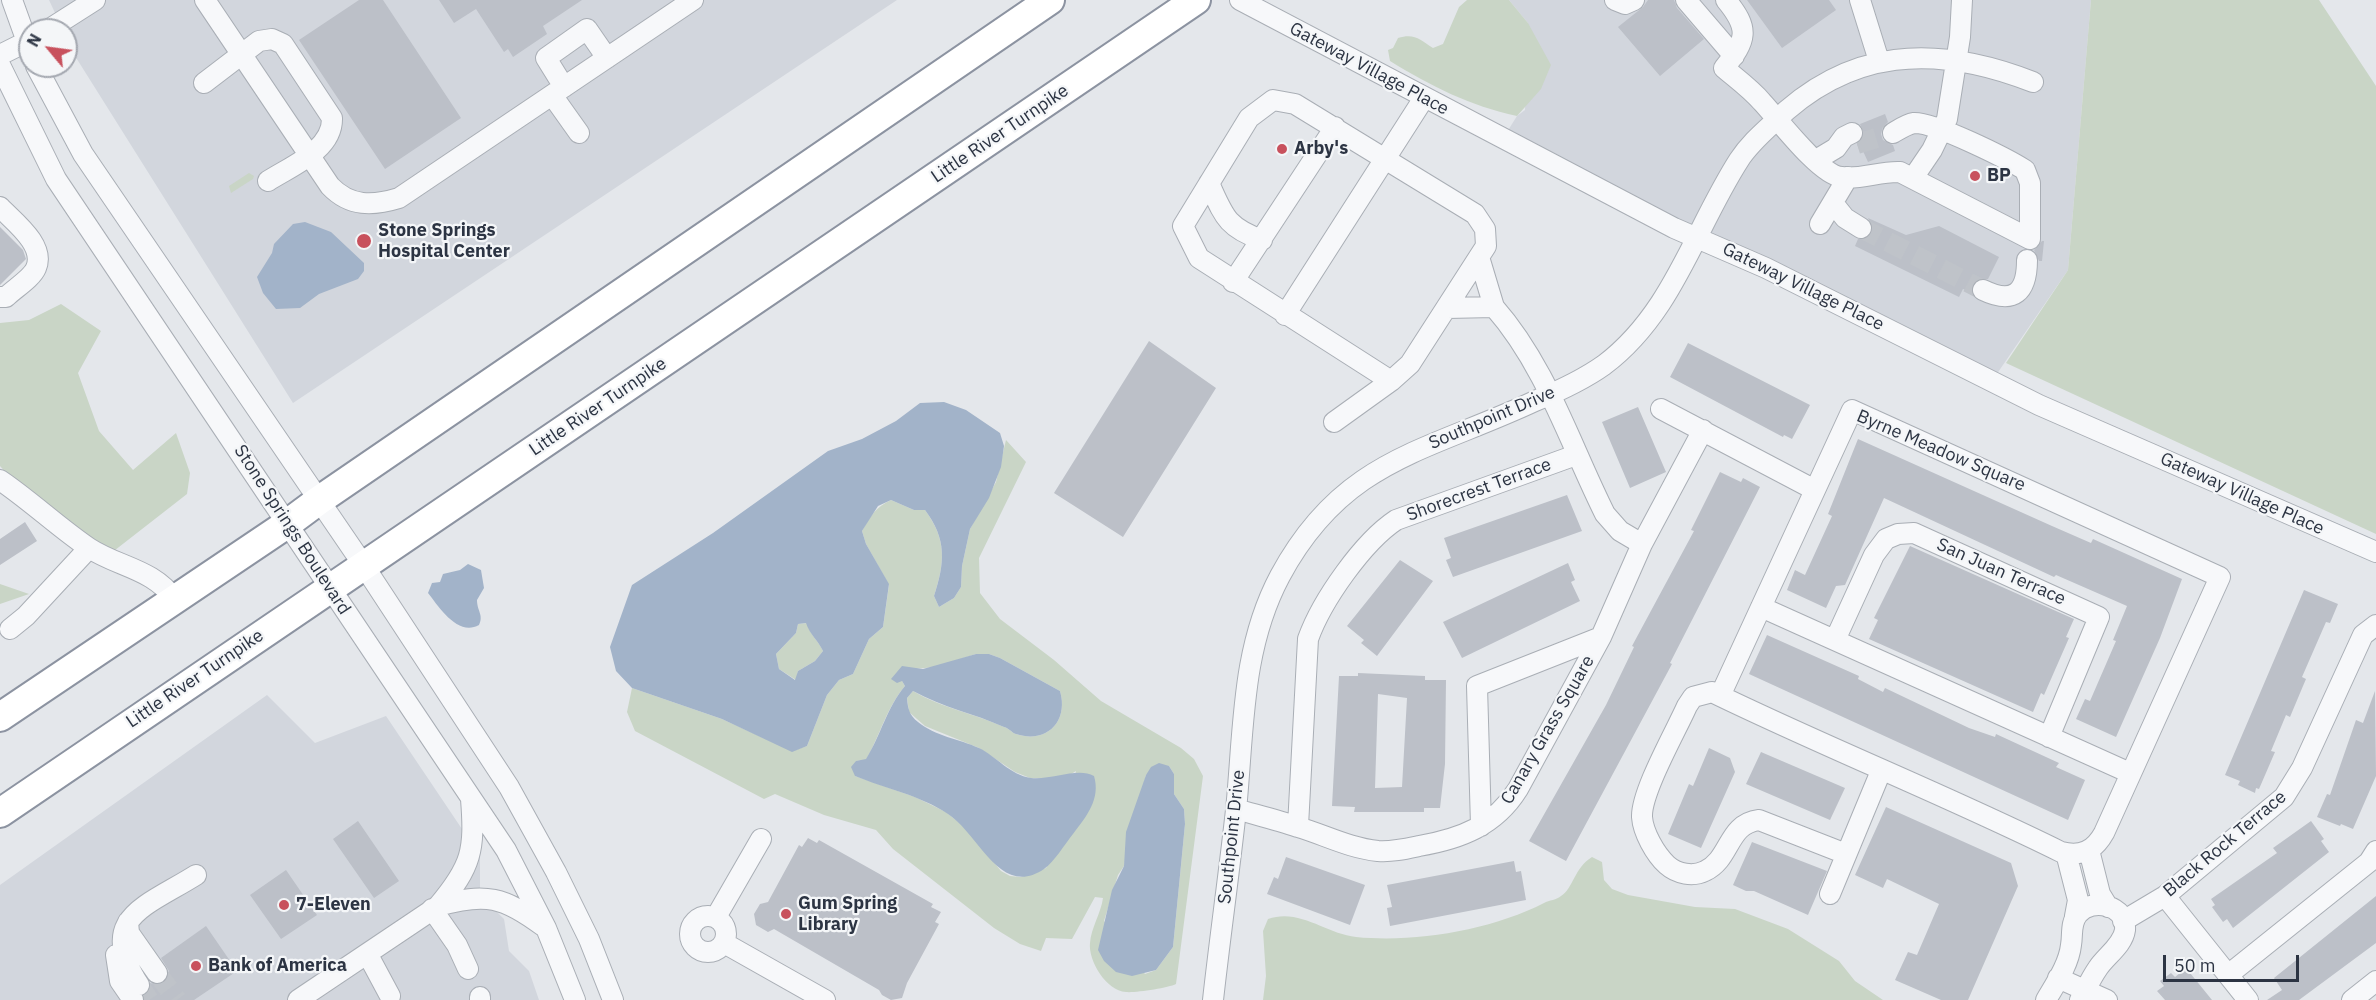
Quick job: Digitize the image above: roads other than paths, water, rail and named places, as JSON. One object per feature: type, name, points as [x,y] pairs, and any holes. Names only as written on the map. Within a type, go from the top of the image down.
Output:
[{"type":"highway","points":[[0,717],[287,524],[1050,0]]},
{"type":"highway","name":"Little River Turnpike","points":[[0,813],[1196,0]]},
{"type":"street","points":[[12,0],[19,18]]},
{"type":"street","points":[[67,18],[95,0]]},
{"type":"street","points":[[205,0],[308,155],[339,195],[352,201],[381,203],[399,198],[693,0]]},
{"type":"street","name":"Gateway Village Place","points":[[1240,0],[1424,98],[1697,238],[1766,268],[2039,405],[2376,552]]},
{"type":"street","points":[[1615,0],[1625,4],[1634,0]]},
{"type":"street","points":[[1686,0],[1734,56]]},
{"type":"street","points":[[1726,0],[1737,13],[1743,31],[1742,44],[1724,68],[1761,100],[1831,174],[1848,177],[1887,171],[1900,172],[2030,239],[2030,183],[2025,170],[1941,131],[1913,123],[1890,128]]},
{"type":"street","points":[[1860,0],[1879,61]]},
{"type":"street","points":[[1913,178],[1941,131],[1949,108],[1962,0]]},
{"type":"street","points":[[579,133],[558,91],[546,58],[587,29],[607,58]]},
{"type":"street","points":[[204,83],[241,54],[266,39],[284,44],[332,118],[332,125],[325,142],[268,181]]},
{"type":"street","points":[[0,55],[18,48]]},
{"type":"street","name":"Southpoint Drive","points":[[1213,1000],[1236,809],[1248,668],[1267,605],[1279,579],[1304,537],[1336,498],[1401,456],[1498,419],[1600,368],[1640,331],[1664,300],[1738,162],[1777,119],[1814,90],[1850,71],[1879,61],[1911,57],[1987,68],[2033,82]]},
{"type":"street","name":"Stone Springs Boulevard","points":[[0,64],[56,179],[328,588],[506,850],[546,928],[576,1000]]},
{"type":"street","name":"Stone Springs Boulevard","points":[[42,78],[83,154],[364,566],[508,787],[556,872],[589,939],[613,1000]]},
{"type":"street","points":[[1285,315],[1424,98]]},
{"type":"street","points":[[1334,422],[1391,381],[1410,364],[1486,246],[1485,229],[1475,214],[1335,127],[1295,104],[1273,100],[1249,118],[1183,226],[1198,258],[1391,381]]},
{"type":"street","points":[[1233,282],[1335,127]]},
{"type":"street","points":[[1816,160],[1850,140]]},
{"type":"street","points":[[1820,224],[1848,177]]},
{"type":"street","points":[[1209,183],[1228,220],[1239,231],[1262,240]]},
{"type":"street","points":[[1833,203],[1845,218],[1861,228]]},
{"type":"street","points":[[0,207],[32,242],[38,254],[36,269],[6,297],[0,297]]},
{"type":"street","points":[[1479,256],[1494,307],[1515,331],[1534,360],[1605,514],[1620,531],[1642,544]]},
{"type":"street","points":[[1983,290],[2001,297],[2010,297],[2016,293],[2025,281],[2027,260]]},
{"type":"street","points":[[1446,308],[1494,307]]},
{"type":"street","points":[[1661,409],[1815,490]]},
{"type":"street","name":"Byrne Meadow Square","points":[[1720,696],[1852,410],[2220,577],[2104,833],[2089,850]]},
{"type":"street","name":"Canary Grass Square","points":[[1236,809],[1298,826],[1364,849],[1394,851],[1454,839],[1481,826],[1509,804],[1601,637],[1642,544],[1703,430]]},
{"type":"street","name":"Shorecrest Terrace","points":[[1298,826],[1308,639],[1316,617],[1329,595],[1382,529],[1396,520],[1576,455]]},
{"type":"street","points":[[0,480],[89,548],[160,582],[175,600]]},
{"type":"street","name":"San Juan Terrace","points":[[1835,640],[1874,555],[1886,539],[1898,534],[1914,533],[1960,553],[2099,617],[2049,737]]},
{"type":"street","points":[[10,629],[26,616],[89,548]]},
{"type":"street","points":[[1761,607],[2130,773]]},
{"type":"street","name":"Black Rock Terrace","points":[[2123,921],[2165,896],[2273,809],[2295,784],[2363,635],[2376,625]]},
{"type":"street","points":[[1481,826],[1477,686],[1601,637]]},
{"type":"street","points":[[1846,854],[1759,820],[1748,821],[1739,827],[1715,865],[1704,872],[1682,873],[1662,860],[1642,819],[1647,795],[1693,697],[1712,692],[1881,771],[2066,853],[2073,855],[2089,850],[2100,894],[2108,907]]},
{"type":"street","points":[[1830,894],[1881,771]]},
{"type":"street","points":[[309,997],[435,907],[451,891],[468,862],[474,838],[471,799]]},
{"type":"street","points":[[716,917],[761,839]]},
{"type":"street","points":[[2228,975],[2369,862],[2376,851]]},
{"type":"street","points":[[2046,1000],[2070,954],[2078,900],[2066,853]]},
{"type":"street","points":[[125,927],[129,933],[144,984],[120,981],[117,944],[125,927],[146,906],[196,875]]},
{"type":"street","points":[[2165,896],[2248,1000]]},
{"type":"street","points":[[435,907],[458,900],[480,898],[503,901],[519,908],[546,928]]},
{"type":"street","points":[[2075,916],[2084,907],[2095,904],[2115,910],[2123,921],[2123,937],[2103,960],[2083,995]]},
{"type":"street","points":[[435,907],[468,969]]},
{"type":"street","points":[[708,915],[716,917],[726,930],[724,943],[716,951],[704,952],[694,946],[690,938],[690,930],[696,920],[708,915]]},
{"type":"street","points":[[724,943],[825,1000]]},
{"type":"street","points":[[368,955],[390,996]]},
{"type":"street","points":[[2058,978],[2083,995],[2108,1000]]},
{"type":"street","points":[[2352,1000],[2376,981]]},
{"type":"water","points":[[305,222],[331,232],[364,263],[364,271],[358,279],[319,294],[300,308],[276,309],[263,293],[257,277],[272,253],[274,244],[293,224]]},
{"type":"water","points":[[944,402],[966,410],[1000,433],[1004,446],[1001,467],[989,498],[970,529],[962,566],[961,587],[954,598],[939,607],[934,596],[942,552],[932,521],[925,510],[914,510],[891,500],[878,506],[862,531],[866,544],[889,584],[883,627],[869,639],[853,674],[839,680],[827,695],[807,746],[792,752],[722,719],[632,688],[616,671],[610,647],[632,585],[713,533],[828,451],[862,439],[896,421],[920,403]],"holes":[[[806,623],[823,651],[815,661],[798,671],[795,680],[779,669],[776,654],[796,633],[798,624]]]},
{"type":"water","points":[[468,564],[481,570],[484,588],[477,600],[481,616],[480,622],[479,625],[471,628],[457,624],[450,619],[428,593],[432,583],[440,582],[443,574],[460,570]]},
{"type":"water","points":[[976,654],[989,654],[1000,658],[1060,691],[1061,712],[1053,728],[1037,736],[1016,734],[913,691],[907,698],[909,712],[913,717],[932,731],[979,748],[1023,776],[1039,778],[1080,773],[1094,776],[1096,784],[1094,800],[1078,828],[1052,862],[1044,869],[1029,876],[1015,876],[1002,870],[959,823],[937,807],[855,776],[851,767],[856,761],[866,759],[893,703],[905,686],[902,681],[897,683],[891,679],[902,666],[923,669]]},
{"type":"water","points":[[1159,763],[1169,766],[1174,774],[1174,794],[1184,809],[1185,824],[1173,947],[1156,970],[1132,976],[1116,972],[1104,961],[1098,950],[1112,890],[1124,866],[1126,832],[1146,775],[1151,767]]},
{"type":"tunnel","points":[[1857,144],[1893,133]]},
{"type":"tunnel","points":[[1861,228],[1983,290]]},
{"type":"tunnel","points":[[157,973],[177,1000]]},
{"type":"tunnel","points":[[139,985],[149,1000]]},
{"type":"place","name":"Arby's","points":[[1282,149]]},
{"type":"place","name":"BP","points":[[1975,176]]},
{"type":"place","name":"Stone Springs Hospital Center","points":[[364,241]]},
{"type":"place","name":"7-Eleven","points":[[284,905]]},
{"type":"place","name":"Gum Spring Library","points":[[786,914]]},
{"type":"place","name":"Bank of America","points":[[196,966]]}]
